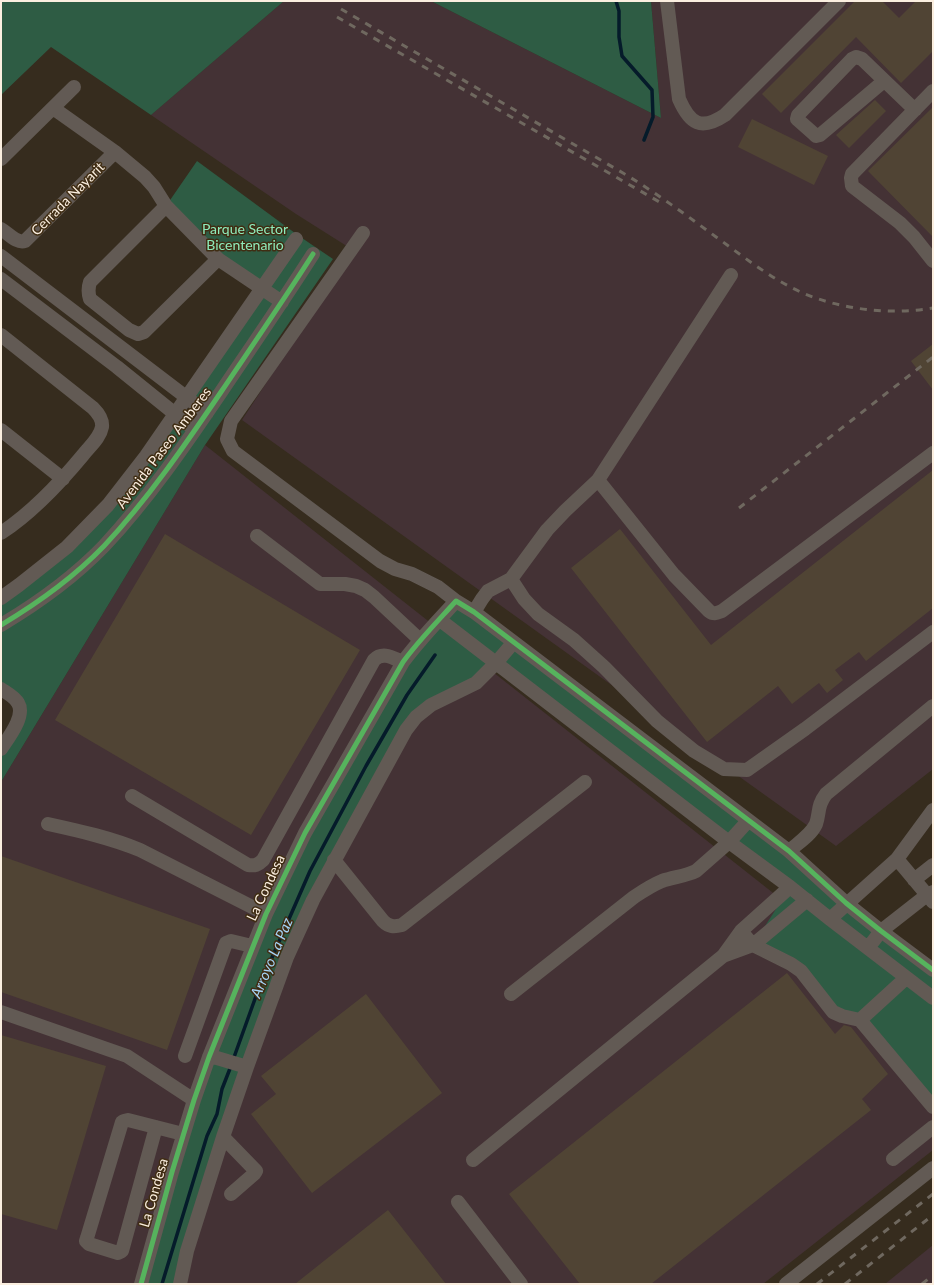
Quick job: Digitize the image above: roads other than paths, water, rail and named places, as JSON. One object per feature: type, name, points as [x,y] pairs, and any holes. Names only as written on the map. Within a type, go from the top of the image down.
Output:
[{"type":"street","points":[[667,1],[679,99],[685,112],[691,118],[700,123],[706,124],[716,121],[725,115],[839,1]]},
{"type":"street","points":[[884,81],[820,135],[816,136],[797,119],[798,115],[856,56],[862,59],[915,110]]},
{"type":"street","points":[[1,159],[74,88]]},
{"type":"street","points":[[933,91],[852,174],[851,182],[852,186],[900,223],[914,237],[933,261]]},
{"type":"street","points":[[53,108],[115,152],[146,177],[166,206],[218,259],[282,302]]},
{"type":"street","name":"Cerrada Nayarit","points":[[1,228],[19,241],[23,242],[28,239],[115,152]]},
{"type":"street","points":[[166,206],[90,282],[88,288],[90,299],[129,330],[138,334],[144,332],[218,259]]},
{"type":"street","points":[[363,233],[231,420],[227,439],[233,451],[380,561],[396,569],[412,574],[438,587],[456,601],[474,612],[789,851],[846,903],[933,970]]},
{"type":"street","name":"Avenida Paseo Amberes","points":[[1,598],[20,585],[67,547],[108,505],[176,414],[296,239]]},
{"type":"street","name":"Avenida Paseo Amberes","points":[[1,624],[26,610],[65,581],[103,546],[150,492],[207,413],[313,254]]},
{"type":"street","points":[[1,256],[207,413]]},
{"type":"street","points":[[474,612],[488,591],[511,579],[547,530],[565,510],[598,480],[731,274]]},
{"type":"street","points":[[1,279],[117,367],[195,430]]},
{"type":"street","points":[[1,335],[93,408],[102,418],[100,433],[63,479],[35,507],[2,530]]},
{"type":"street","points":[[1,430],[63,479]]},
{"type":"street","points":[[598,480],[674,576],[712,613],[716,614],[933,453]]},
{"type":"street","points":[[257,536],[320,584],[344,584],[356,586],[364,590],[374,597],[420,640]]},
{"type":"street","points":[[511,579],[524,599],[538,614],[574,640],[604,667],[657,721],[694,751],[724,769],[747,770],[805,729],[933,632]]},
{"type":"street","name":"La Condesa","points":[[141,1284],[194,1100],[213,1058],[252,946],[266,914],[305,833],[403,662],[420,640],[456,601]]},
{"type":"street","points":[[440,620],[729,842],[790,886],[830,919],[933,998]]},
{"type":"street","points":[[180,1284],[187,1251],[224,1137],[242,1066],[287,957],[313,900],[406,730],[416,717],[431,705],[476,683],[496,663],[513,642]]},
{"type":"street","points":[[132,796],[248,865],[258,865],[263,860],[374,660],[382,655],[403,662]]},
{"type":"street","points":[[1,689],[15,699],[19,704],[21,711],[20,717],[1,749]]},
{"type":"street","points":[[789,851],[814,828],[821,800],[826,794],[933,706]]},
{"type":"street","points":[[334,860],[382,921],[396,927],[402,925],[585,782]]},
{"type":"street","points":[[830,919],[846,903],[897,859],[933,810]]},
{"type":"street","points":[[511,994],[647,889],[662,881],[696,871],[729,842],[748,820]]},
{"type":"street","points":[[48,824],[122,842],[266,914]]},
{"type":"street","points":[[868,948],[881,931],[931,896],[914,880],[897,859]]},
{"type":"street","points":[[914,880],[933,865]]},
{"type":"street","points":[[473,1160],[723,956],[741,931],[790,886]]},
{"type":"street","points":[[723,956],[753,945],[807,900]]},
{"type":"street","points":[[741,931],[753,945],[801,971],[833,1012],[842,1016],[860,1020],[933,1108]]},
{"type":"street","points":[[185,1056],[226,943],[231,941],[252,946]]},
{"type":"street","points":[[860,1020],[906,978]]},
{"type":"street","points":[[1,1012],[127,1056],[194,1100]]},
{"type":"street","points":[[213,1058],[242,1066]]},
{"type":"street","points":[[156,1127],[122,1251],[118,1253],[89,1244],[86,1241],[122,1122],[128,1120],[156,1127],[183,1134]]},
{"type":"street","points":[[894,1160],[933,1128]]},
{"type":"street","points":[[224,1137],[256,1171],[231,1194]]},
{"type":"street","points":[[786,1284],[933,1168]]},
{"type":"street","points":[[458,1202],[521,1284]]},
{"type":"waterway","name":"Arroyo La Paz","points":[[616,1],[619,11],[619,37],[622,56],[652,90],[653,117],[644,140]]},
{"type":"waterway","name":"Arroyo La Paz","points":[[233,1060],[260,985],[310,871],[366,766],[407,695],[435,655]]},
{"type":"waterway","name":"Arroyo La Paz","points":[[162,1284],[207,1136],[217,1114],[222,1089],[231,1066]]},
{"type":"railway","points":[[341,9],[636,181],[674,206],[762,270],[794,289],[836,304],[868,310],[901,311],[933,308]]},
{"type":"railway","points":[[337,17],[663,204]]},
{"type":"railway","points":[[739,508],[933,357]]},
{"type":"railway","points":[[817,1284],[933,1194]]},
{"type":"railway","points":[[845,1284],[933,1215]]},
{"type":"railway","points":[[922,1284],[933,1275]]},
{"type":"park label","name":"Parque Sector Bicentenario","points":[[245,238]]}]
